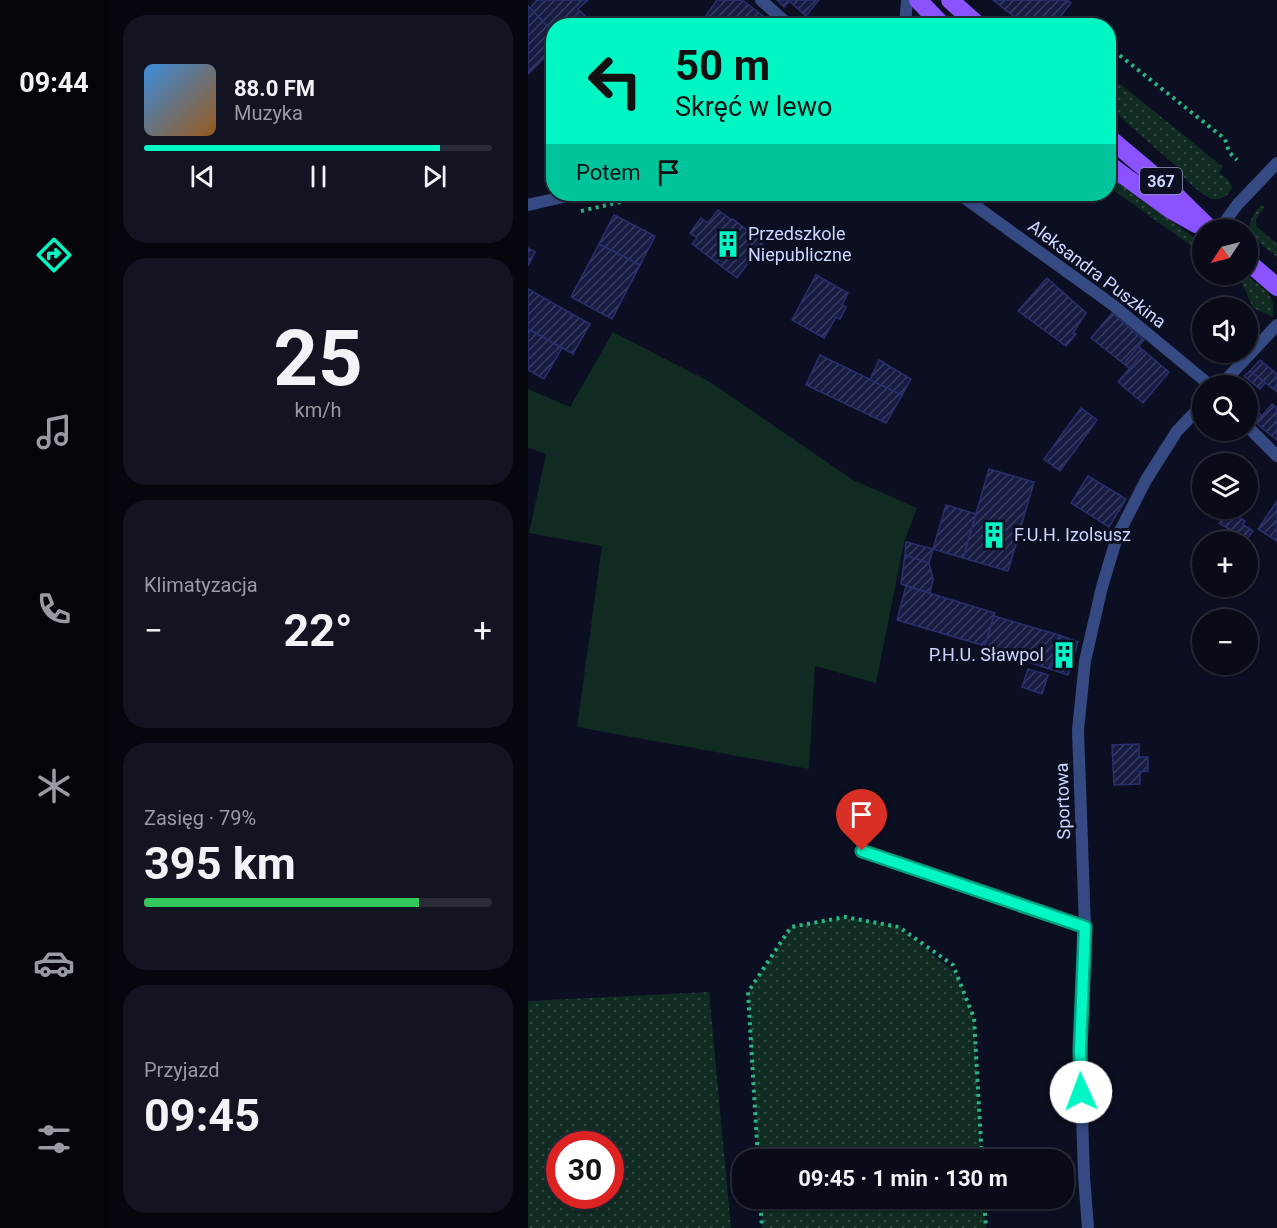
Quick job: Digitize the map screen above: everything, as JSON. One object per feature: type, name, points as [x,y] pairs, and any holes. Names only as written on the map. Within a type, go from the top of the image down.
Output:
[{"type":"main road","points":[[918,0],[934,18]]},
{"type":"main road","points":[[953,3],[970,18]]},
{"type":"main road","name":"367","points":[[1116,144],[1165,185],[1198,219]]},
{"type":"main road","name":"367","points":[[1116,170],[1171,210],[1192,221]]},
{"type":"main road","points":[[1258,271],[1277,287]]},
{"type":"street","points":[[761,0],[781,18]]},
{"type":"street","points":[[906,18],[907,0]]},
{"type":"street","points":[[943,18],[953,3]]},
{"type":"street","points":[[1227,219],[1237,205],[1277,163]]},
{"type":"street","points":[[528,205],[546,201]]},
{"type":"street","name":"Aleksandra Puszkina","points":[[969,201],[1113,304],[1198,375]]},
{"type":"street","points":[[1230,375],[1277,325]]},
{"type":"street","name":"Sportowa","points":[[1088,1228],[1083,1178],[1080,1050],[1085,927],[1078,730],[1085,661],[1102,587],[1117,537],[1146,480],[1177,431],[1192,415]]},
{"type":"street","points":[[1258,437],[1277,456]]},
{"type":"street","points":[[862,851],[1085,927]]},
{"type":"path","points":[[1116,52],[1225,139],[1228,152],[1237,160]]},
{"type":"path","points":[[574,212],[624,201]]},
{"type":"path","points":[[757,1149],[748,992],[791,927],[845,917],[899,927],[953,965],[974,1018],[981,1149]]},
{"type":"path","points":[[761,1209],[762,1228]]},
{"type":"path","points":[[985,1209],[986,1228]]},
{"type":"green space","points":[[1116,81],[1223,167],[1219,173],[1229,180],[1232,187],[1227,195],[1213,199],[1198,190],[1177,167],[1116,113]]},
{"type":"green space","points":[[1116,181],[1192,236],[1192,246],[1116,192]]},
{"type":"green space","points":[[1261,205],[1264,207],[1256,219],[1252,219]]},
{"type":"green space","points":[[1258,228],[1277,244],[1277,257],[1258,242]]},
{"type":"green space","points":[[1258,284],[1268,292],[1273,303],[1273,317],[1258,310],[1258,297],[1248,297],[1243,285]]},
{"type":"green space","points":[[613,332],[710,382],[853,480],[917,508],[904,542],[876,683],[815,666],[809,769],[577,727],[602,546],[529,533],[546,454],[528,448],[528,389],[570,407]]},
{"type":"green space","points":[[845,917],[899,927],[957,974],[974,1018],[981,1149],[757,1149],[748,992],[791,927]]},
{"type":"green space","points":[[709,992],[731,1228],[528,1228],[528,1001]]},
{"type":"green space","points":[[761,1209],[985,1209],[986,1228],[762,1228]]},
{"type":"building","points":[[537,0],[588,0],[578,9],[585,18],[546,18],[546,25],[530,8]]},
{"type":"building","points":[[717,0],[742,0],[766,18],[704,18]]},
{"type":"building","points":[[777,0],[788,0],[789,2],[784,7]]},
{"type":"building","points":[[788,0],[819,0],[806,16]]},
{"type":"building","points":[[993,0],[1067,0],[1071,3],[1059,18],[1016,18]]},
{"type":"building","points":[[528,6],[546,25],[546,57],[528,74]]},
{"type":"building","name":"Przedszkole Niepubliczne","points":[[718,210],[763,243],[737,278],[692,244],[697,238],[690,233],[701,218],[708,223]]},
{"type":"building","points":[[614,215],[655,236],[640,265],[599,244]]},
{"type":"building","points":[[599,244],[640,265],[612,319],[571,297]]},
{"type":"building","points":[[528,248],[535,252],[528,266]]},
{"type":"building","points":[[816,275],[848,293],[842,305],[846,307],[840,319],[836,317],[824,338],[792,320]]},
{"type":"building","points":[[1047,278],[1086,313],[1073,333],[1076,334],[1066,346],[1018,311]]},
{"type":"building","points":[[528,289],[590,324],[573,354],[528,329]]},
{"type":"building","points":[[1112,313],[1144,340],[1124,364],[1091,338]]},
{"type":"building","points":[[528,329],[562,348],[544,379],[528,370]]},
{"type":"building","points":[[1138,346],[1144,351],[1130,369],[1124,364]]},
{"type":"building","points":[[1144,351],[1169,372],[1143,403],[1118,382]]},
{"type":"building","points":[[820,355],[902,395],[886,423],[806,385]]},
{"type":"building","points":[[879,360],[911,379],[902,395],[870,380]]},
{"type":"building","points":[[1260,360],[1277,374],[1277,392],[1250,371]]},
{"type":"building","points":[[1258,377],[1265,383],[1260,389],[1258,387]]},
{"type":"building","points":[[1272,404],[1277,408],[1277,440],[1258,425],[1258,421]]},
{"type":"building","points":[[1081,408],[1097,420],[1060,471],[1044,459]]},
{"type":"building","name":"F.U.H. Izolsusz","points":[[989,469],[1034,482],[1008,571],[963,558]]},
{"type":"building","points":[[1088,476],[1126,499],[1109,527],[1071,503]]},
{"type":"building","points":[[1277,501],[1277,541],[1258,529]]},
{"type":"building","points":[[946,505],[976,514],[963,558],[933,549]]},
{"type":"building","points":[[1221,519],[1242,519],[1245,521],[1243,525],[1253,531],[1232,531],[1219,523]]},
{"type":"building","points":[[906,542],[933,549],[929,563],[905,555]]},
{"type":"building","points":[[905,555],[929,563],[933,579],[930,593],[901,584]]},
{"type":"building","points":[[906,586],[995,613],[985,646],[897,620]]},
{"type":"building","points":[[994,616],[1059,635],[1050,669],[984,648]]},
{"type":"building","name":"P.H.U. Sławpol","points":[[1059,635],[1078,642],[1068,675],[1050,669]]},
{"type":"building","points":[[1028,669],[1048,675],[1042,694],[1022,687]]},
{"type":"building","points":[[1139,744],[1139,757],[1148,757],[1148,771],[1140,772],[1140,784],[1114,785],[1112,745]]},
{"type":"place","name":"Przedszkole Niepubliczne","points":[[728,244]]},
{"type":"place","name":"F.U.H. Izolsusz","points":[[994,535]]},
{"type":"place","name":"P.H.U. Sławpol","points":[[1064,655]]},
{"type":"route","points":[[862,851],[1085,927],[1080,1050],[1081,1092]]}]
